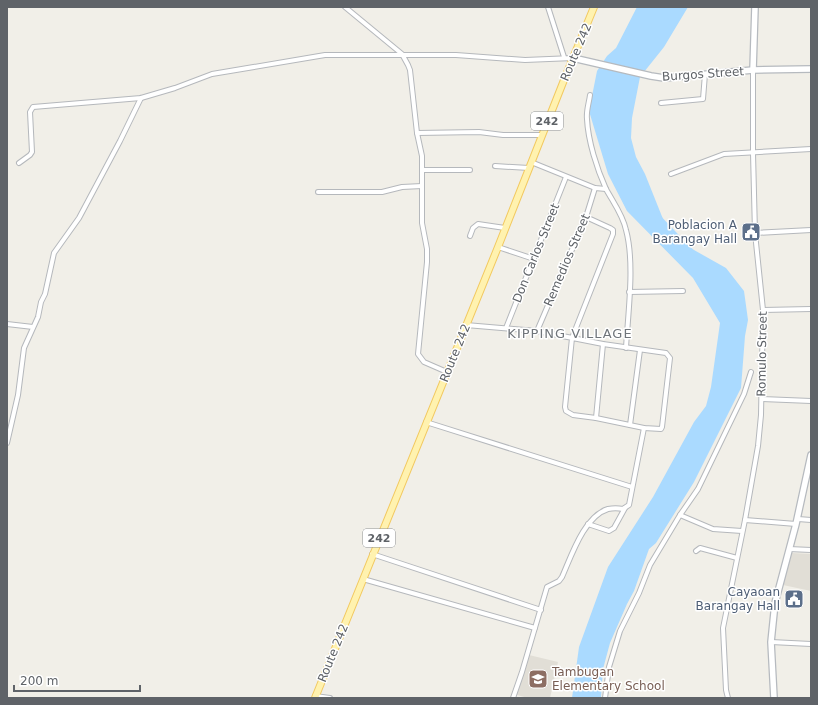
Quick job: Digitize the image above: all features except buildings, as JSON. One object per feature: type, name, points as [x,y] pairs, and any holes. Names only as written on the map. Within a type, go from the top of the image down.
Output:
[{"type":"main road","name":"Route 242","points":[[315,697],[594,7]]},
{"type":"street","points":[[346,7],[402,54],[410,70],[417,133],[422,156],[422,224],[427,250],[418,354],[424,362],[447,372]]},
{"type":"street","points":[[548,7],[564,57]]},
{"type":"street","name":"Romulo Street","points":[[728,698],[726,690],[722,628],[745,520],[758,446],[762,398],[763,310],[755,233],[753,153],[755,7]]},
{"type":"street","points":[[19,163],[32,152],[30,112],[33,107],[141,98],[175,88],[207,75],[325,54],[456,54],[525,60],[564,57],[573,58]]},
{"type":"street","name":"Burgos Street","points":[[573,58],[651,76],[672,78],[753,70],[811,69]]},
{"type":"street","points":[[661,103],[703,99],[705,74]]},
{"type":"street","points":[[590,95],[587,118],[589,136],[596,162],[606,189],[623,222],[628,237],[630,256],[626,348]]},
{"type":"street","points":[[7,444],[18,390],[24,348],[38,317],[55,251],[79,218],[141,98]]},
{"type":"street","points":[[417,133],[479,132],[503,135],[542,135]]},
{"type":"street","points":[[671,174],[724,154],[811,149]]},
{"type":"street","points":[[495,166],[530,165],[595,188],[606,189]]},
{"type":"street","points":[[423,170],[470,170]]},
{"type":"street","name":"Don Carlos Street","points":[[506,328],[566,177]]},
{"type":"street","points":[[318,192],[382,192],[402,187],[422,186]]},
{"type":"street","name":"Remedios Street","points":[[537,331],[586,218],[595,188]]},
{"type":"street","points":[[466,325],[537,331],[572,338],[603,344],[626,348],[666,353],[669,356],[662,427],[660,429],[644,428],[573,415],[566,411],[565,407],[572,338],[613,234],[613,230],[610,228],[586,218]]},
{"type":"street","points":[[470,236],[473,228],[478,224],[505,228]]},
{"type":"street","points":[[755,233],[811,230]]},
{"type":"street","points":[[498,247],[534,259]]},
{"type":"street","points":[[629,292],[683,292]]},
{"type":"street","points":[[763,310],[811,309]]},
{"type":"street","points":[[7,324],[34,327]]},
{"type":"street","points":[[596,418],[603,344]]},
{"type":"street","points":[[630,425],[640,350]]},
{"type":"street","points":[[605,698],[609,667],[620,631],[639,593],[650,565],[698,489],[744,394],[752,372]]},
{"type":"street","points":[[762,398],[811,400]]},
{"type":"street","points":[[426,422],[632,487]]},
{"type":"street","points":[[588,524],[609,531],[614,528],[625,508],[629,505],[644,428]]},
{"type":"street","points":[[774,698],[771,642],[775,603],[797,522],[811,455]]},
{"type":"street","points":[[513,698],[547,588],[559,581],[562,577],[588,524],[603,511],[613,508],[625,508]]},
{"type":"street","points":[[680,516],[713,529],[742,531]]},
{"type":"street","points":[[745,520],[797,522],[811,520]]},
{"type":"street","points":[[696,550],[700,548],[737,558]]},
{"type":"street","points":[[789,549],[811,550]]},
{"type":"street","points":[[372,554],[541,610]]},
{"type":"street","points":[[363,579],[535,628]]},
{"type":"street","points":[[771,642],[811,644]]},
{"type":"street","points":[[315,697],[330,698]]},
{"type":"shaded area","points":[[792,553],[811,554],[811,591],[783,585]]},
{"type":"shaded area","name":"Tambugan Elementary School","points":[[529,655],[558,662],[550,698],[528,698],[517,695]]},
{"type":"water","points":[[637,7],[688,7],[664,47],[640,77],[632,118],[631,138],[636,157],[645,174],[667,229],[694,250],[726,268],[744,291],[748,320],[745,336],[741,388],[694,482],[656,543],[649,549],[634,591],[610,643],[603,669],[601,698],[572,698],[579,647],[608,567],[653,497],[694,422],[706,406],[711,387],[720,323],[693,278],[627,211],[608,174],[589,111],[597,71],[607,56],[616,48]]},
{"type":"waterway","points":[[659,220],[679,241]]},
{"type":"place","name":"Poblacion A Barangay Hall","points":[[751,232]]},
{"type":"place","name":"Cayaoan Barangay Hall","points":[[794,599]]},
{"type":"place","name":"Tambugan Elementary School","points":[[538,679]]},
{"type":"district","name":"KIPPING VILLAGE","points":[[570,333]]}]
